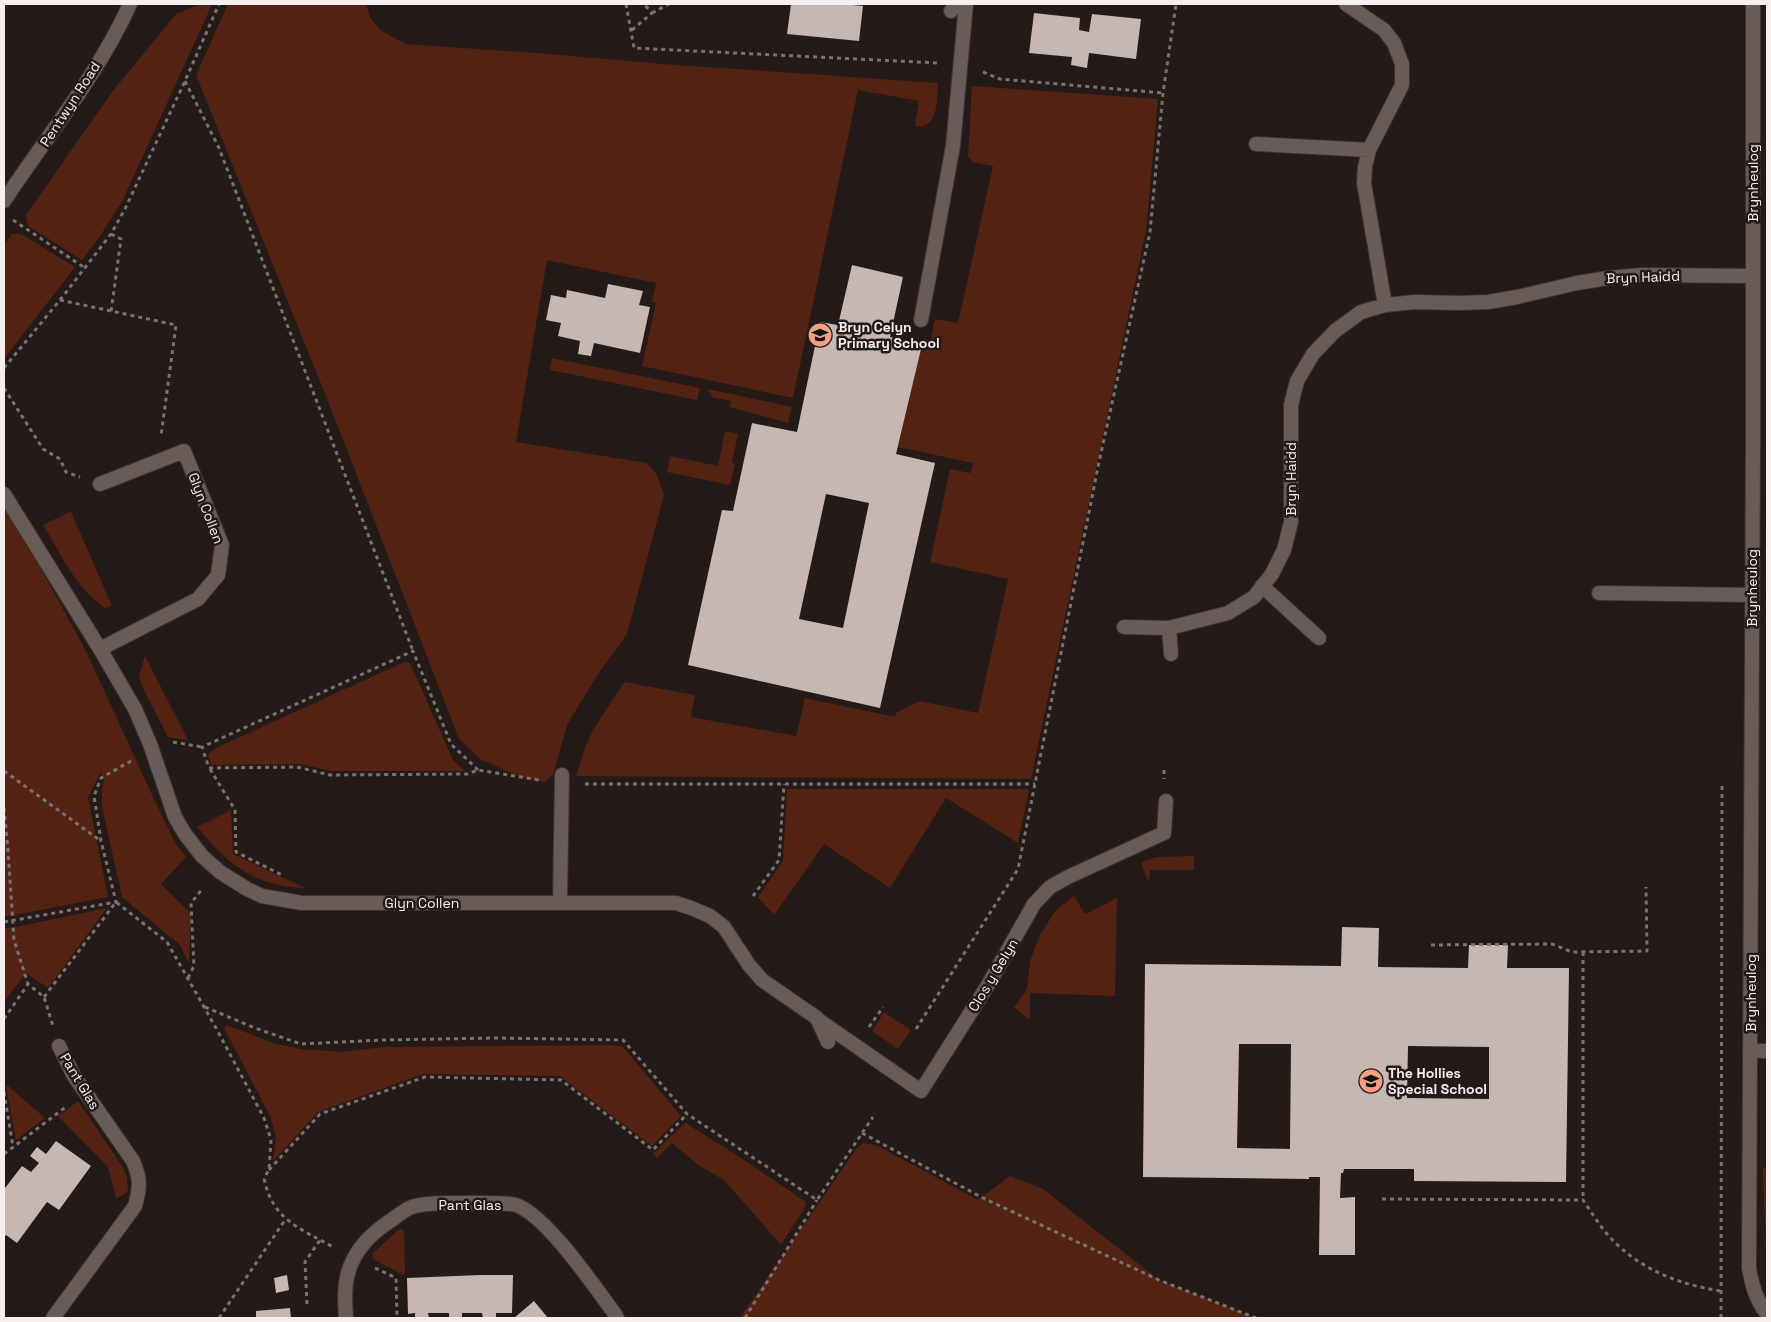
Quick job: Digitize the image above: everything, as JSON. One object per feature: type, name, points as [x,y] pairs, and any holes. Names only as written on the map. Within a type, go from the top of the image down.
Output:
[{"type":"street","name":"Pentwyn Road","points":[[4,201],[70,106],[109,44],[130,4]]},
{"type":"street","points":[[921,320],[953,146],[966,4]]},
{"type":"street","points":[[1346,4],[1384,30],[1394,43],[1402,64],[1402,85],[1369,150],[1365,167],[1364,184],[1385,305]]},
{"type":"street","name":"Brynheulog","points":[[1753,4],[1760,125],[1753,276],[1749,1268],[1753,1289],[1767,1314]]},
{"type":"street","points":[[1256,144],[1369,150]]},
{"type":"street","name":"Bryn Haidd","points":[[1124,627],[1169,628],[1228,614],[1254,597],[1272,574],[1284,550],[1291,522],[1291,405],[1297,381],[1313,354],[1335,331],[1361,312],[1385,305],[1415,302],[1488,302],[1608,278],[1642,275],[1753,276]]},
{"type":"street","name":"Glyn Collen","points":[[100,484],[184,451],[222,545],[218,575],[198,599],[100,649]]},
{"type":"street","name":"Glyn Collen","points":[[4,494],[135,709],[152,750],[175,817],[185,834],[202,856],[233,881],[262,896],[302,903],[676,903],[710,916],[724,927],[749,965],[762,980],[817,1018]]},
{"type":"street","points":[[1262,586],[1319,638]]},
{"type":"street","points":[[1599,593],[1752,595]]},
{"type":"street","points":[[1169,628],[1171,654]]},
{"type":"street","points":[[560,902],[561,779]]},
{"type":"street","name":"Clos y Gelyn","points":[[817,1018],[921,1091],[988,985],[1034,904],[1050,887],[1068,877],[1164,832],[1166,801]]},
{"type":"street","points":[[817,1018],[828,1042]]},
{"type":"street","name":"Pant Glas","points":[[53,1318],[135,1206],[139,1189],[139,1175],[133,1162],[74,1076],[59,1046]]},
{"type":"street","name":"Brynheulog","points":[[1751,1051],[1767,1051]]},
{"type":"street","name":"Pant Glas","points":[[346,1318],[345,1287],[348,1273],[354,1258],[364,1242],[380,1227],[410,1208],[442,1203],[515,1205],[540,1220],[584,1273],[617,1318]]},
{"type":"path","points":[[4,368],[111,234],[125,209],[219,4]]},
{"type":"path","points":[[626,4],[634,48],[961,64],[1000,78],[1163,93]]},
{"type":"path","points":[[644,4],[652,13]]},
{"type":"path","points":[[631,31],[652,13],[669,4]]},
{"type":"path","points":[[916,1029],[1018,868],[1099,462],[1150,232],[1163,93],[1176,4]]},
{"type":"path","points":[[185,81],[219,148],[413,651],[451,744],[478,770]]},
{"type":"path","points":[[12,218],[85,268]]},
{"type":"path","points":[[111,234],[122,239],[111,312]]},
{"type":"path","points":[[60,300],[176,325],[158,461]]},
{"type":"path","points":[[4,388],[43,449],[60,459],[66,472]]},
{"type":"path","points":[[288,878],[236,852],[235,810],[209,768],[202,747],[413,651]]},
{"type":"path","points":[[152,750],[100,778],[94,796],[101,841],[116,902],[167,942],[205,1007],[264,1118],[271,1140],[269,1170]]},
{"type":"path","points":[[209,768],[297,767],[330,775],[467,774],[478,770],[561,779],[784,784],[1035,784]]},
{"type":"path","points":[[4,771],[101,841]]},
{"type":"path","points":[[753,896],[778,860],[784,784]]},
{"type":"path","points":[[1721,1318],[1722,785]]},
{"type":"path","points":[[4,808],[14,940],[28,984],[44,997],[59,1046]]},
{"type":"path","points":[[188,979],[194,966],[191,903],[217,869]]},
{"type":"path","points":[[1431,945],[1552,944],[1572,952],[1647,951],[1646,887]]},
{"type":"path","points":[[4,922],[116,902]]},
{"type":"path","points":[[44,997],[116,902]]},
{"type":"path","points":[[1583,952],[1583,1200],[1603,1229],[1621,1248],[1642,1265],[1659,1274],[1696,1287],[1721,1291]]},
{"type":"path","points":[[4,1019],[28,984]]},
{"type":"path","points":[[205,1007],[255,1028],[301,1044],[495,1038],[623,1040],[687,1114],[817,1200]]},
{"type":"path","points":[[342,1252],[285,1220],[267,1192],[264,1178],[269,1170],[320,1114],[425,1077],[561,1080],[653,1150],[687,1114]]},
{"type":"path","points":[[4,1092],[13,1147]]},
{"type":"path","points":[[4,1154],[86,1093]]},
{"type":"path","points":[[745,1318],[817,1200],[873,1116]]},
{"type":"path","points":[[862,1133],[1001,1206],[1159,1280],[1256,1318]]},
{"type":"path","points":[[1382,1199],[1583,1200]]},
{"type":"path","points":[[219,1318],[285,1220]]},
{"type":"path","points":[[307,1304],[305,1262],[320,1240]]},
{"type":"path","points":[[374,1268],[396,1278],[397,1318]]},
{"type":"shaded area","points":[[201,4],[211,4],[210,9],[122,202],[82,260],[28,226],[26,215],[112,92],[176,14]]},
{"type":"shaded area","points":[[228,4],[366,4],[370,17],[380,30],[406,44],[938,83],[937,105],[933,118],[923,126],[915,126],[919,101],[858,90],[793,398],[642,366],[656,303],[652,302],[656,283],[547,260],[516,442],[647,463],[657,475],[664,495],[627,634],[598,674],[567,725],[553,775],[544,782],[520,777],[480,759],[459,739],[326,396],[196,75]]},
{"type":"shaded area","points":[[972,86],[1158,99],[1146,231],[1031,779],[576,776],[593,730],[624,682],[695,695],[691,717],[796,736],[805,698],[895,717],[897,712],[920,701],[978,713],[1008,579],[930,562],[950,469],[971,473],[973,463],[898,447],[921,348],[929,350],[935,319],[958,323],[993,166],[973,162],[968,156]]},
{"type":"shaded area","points":[[12,234],[21,234],[75,267],[4,359],[4,245]]},
{"type":"shaded area","points":[[552,358],[700,388],[697,400],[550,370]]},
{"type":"shaded area","points":[[708,389],[792,407],[788,423],[729,407],[731,401],[712,397]]},
{"type":"shaded area","points":[[725,431],[738,434],[732,462],[735,464],[730,485],[667,472],[670,456],[718,466]]},
{"type":"shaded area","points":[[4,509],[17,525],[86,651],[154,799],[176,844],[186,857],[161,884],[191,914],[189,963],[180,945],[122,897],[102,807],[104,781],[101,772],[88,797],[108,897],[4,917]]},
{"type":"shaded area","points":[[71,511],[112,606],[105,608],[77,581],[43,525]]},
{"type":"shaded area","points":[[145,656],[188,740],[168,737],[142,686],[139,676]]},
{"type":"shaded area","points":[[404,662],[410,663],[453,760],[465,771],[331,771],[299,764],[211,765],[208,755],[216,748]]},
{"type":"shaded area","points":[[787,789],[1029,789],[1018,843],[946,798],[890,888],[824,844],[774,915],[758,897],[783,861]]},
{"type":"shaded area","points":[[231,810],[233,854],[305,888],[271,883],[243,871],[220,852],[197,827]]},
{"type":"shaded area","points":[[1194,856],[1194,870],[1150,870],[1149,883],[1141,863],[1156,857]]},
{"type":"shaded area","points":[[1074,896],[1085,914],[1117,898],[1115,996],[1030,993],[1030,1020],[1014,1008],[1027,989],[1030,961],[1040,935],[1055,911]]},
{"type":"shaded area","points":[[107,908],[48,988],[26,973],[4,1002],[4,928]]},
{"type":"shaded area","points":[[884,1012],[911,1030],[898,1049],[872,1031]]},
{"type":"shaded area","points":[[227,1025],[273,1043],[300,1049],[342,1052],[383,1047],[611,1045],[623,1047],[681,1116],[652,1146],[560,1076],[423,1074],[318,1112],[273,1161],[276,1137],[270,1116],[224,1028]]},
{"type":"shaded area","points":[[6,1086],[45,1118],[16,1140]]},
{"type":"shaded area","points":[[78,1101],[122,1166],[127,1177],[128,1192],[116,1198],[108,1167],[58,1116]]},
{"type":"shaded area","points":[[686,1122],[806,1202],[805,1207],[781,1245],[724,1180],[698,1165],[672,1143],[657,1158],[653,1154]]},
{"type":"shaded area","points":[[863,1143],[876,1145],[978,1200],[1010,1176],[1043,1189],[1159,1280],[1256,1318],[740,1318],[856,1149]]},
{"type":"shaded area","points":[[1763,1168],[1767,1171],[1767,1279]]},
{"type":"shaded area","points":[[402,1229],[404,1232],[405,1273],[403,1275],[373,1259],[372,1254],[397,1231]]},
{"type":"building","points":[[791,4],[863,6],[859,41],[787,34]]},
{"type":"building","points":[[1034,13],[1080,18],[1079,30],[1089,32],[1092,14],[1141,19],[1136,59],[1089,53],[1087,68],[1071,65],[1072,57],[1029,53]]},
{"type":"building","points":[[852,265],[903,277],[890,337],[922,345],[896,454],[935,463],[880,708],[688,665],[722,510],[733,511],[752,423],[797,432],[820,322],[838,325]],"holes":[[[826,494],[869,503],[843,628],[799,619]]]},
{"type":"building","points":[[608,284],[643,291],[639,305],[650,307],[640,353],[594,343],[591,356],[578,354],[580,341],[558,336],[561,323],[546,320],[551,295],[566,298],[567,290],[605,298]]},
{"type":"building","points":[[1342,927],[1379,928],[1378,967],[1468,968],[1469,945],[1508,945],[1507,968],[1569,968],[1566,1182],[1414,1181],[1414,1169],[1344,1169],[1343,1173],[1341,1173],[1340,1198],[1355,1197],[1355,1255],[1319,1255],[1320,1177],[1309,1177],[1309,1179],[1143,1177],[1145,964],[1341,966]],"holes":[[[1239,1044],[1291,1044],[1290,1149],[1237,1148]],[[1408,1046],[1489,1047],[1489,1099],[1407,1098]]]},
{"type":"building","points":[[56,1141],[91,1166],[59,1210],[47,1202],[17,1243],[6,1235],[4,1238],[4,1187],[22,1166],[31,1172],[39,1163],[30,1156],[37,1147],[46,1154]]},
{"type":"building","points":[[287,1275],[289,1290],[276,1293],[274,1278]]},
{"type":"building","points":[[513,1275],[512,1313],[496,1313],[496,1318],[483,1318],[482,1313],[462,1313],[462,1318],[449,1318],[449,1313],[428,1313],[429,1318],[415,1318],[415,1313],[408,1314],[407,1278]]},
{"type":"building","points":[[534,1301],[548,1318],[514,1318]]},
{"type":"building","points":[[290,1308],[291,1318],[256,1318],[256,1311]]},
{"type":"place","name":"Bryn Celyn Primary School","points":[[820,335]]},
{"type":"place","name":"The Hollies Special School","points":[[1371,1081]]}]
